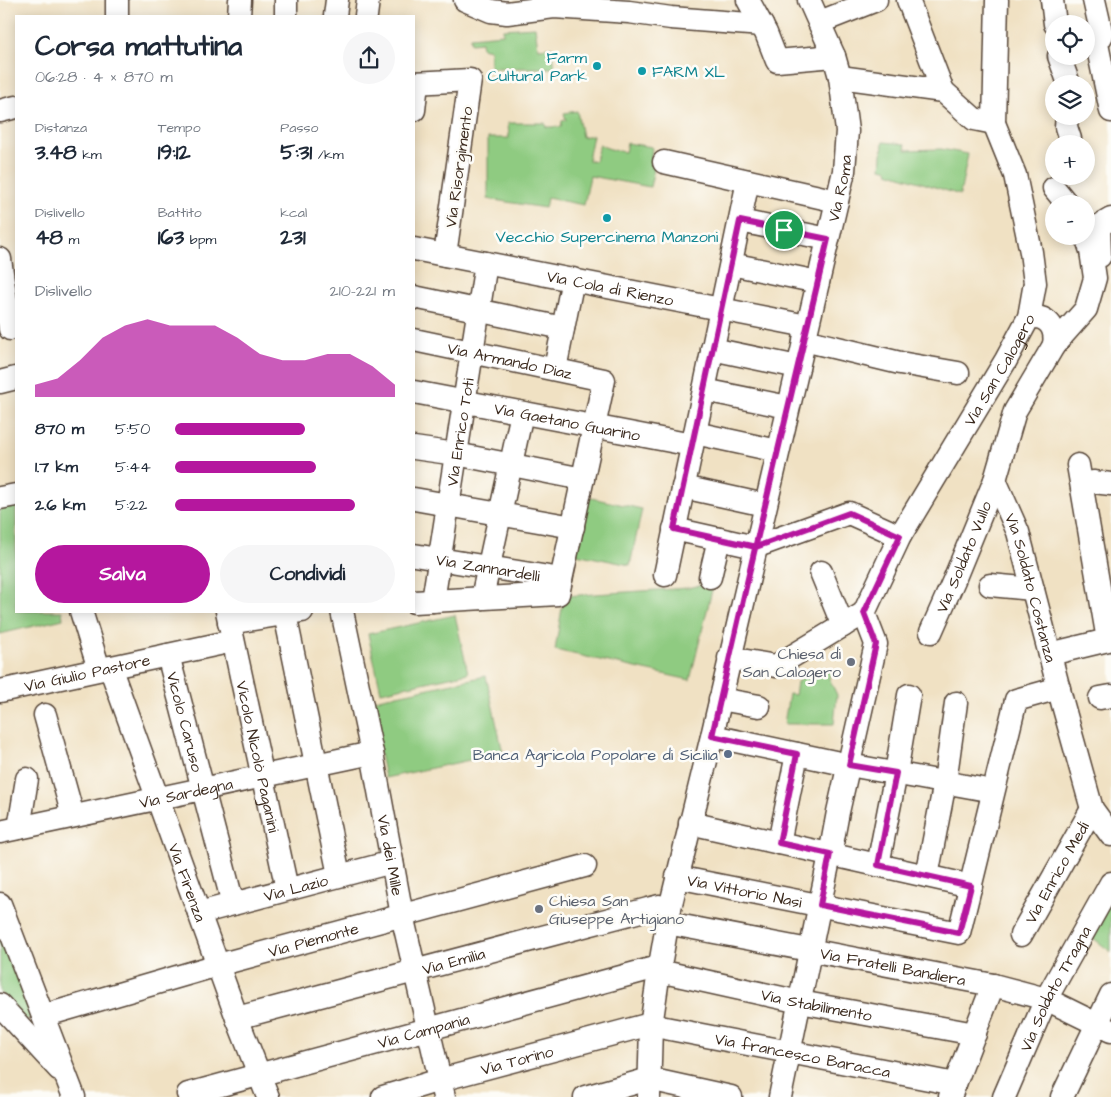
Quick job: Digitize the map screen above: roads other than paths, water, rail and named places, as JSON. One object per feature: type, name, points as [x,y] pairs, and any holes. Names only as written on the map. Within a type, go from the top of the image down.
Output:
[{"type":"street","points":[[117,0],[117,15]]},
{"type":"street","points":[[239,15],[240,0]]},
{"type":"street","points":[[286,0],[286,15]]},
{"type":"street","points":[[335,15],[337,0]]},
{"type":"street","points":[[366,15],[368,0]]},
{"type":"street","points":[[465,0],[491,11],[507,13],[553,4],[628,6],[671,18],[762,25]]},
{"type":"street","points":[[748,0],[762,25],[777,61],[837,66],[943,90]]},
{"type":"street","name":"Via Roma","points":[[649,1088],[651,1026],[668,915],[712,736],[844,170],[847,131],[837,66],[820,22],[809,0]]},
{"type":"street","points":[[820,22],[876,0]]},
{"type":"street","points":[[908,0],[943,90],[974,119],[994,123],[997,0]]},
{"type":"street","points":[[1052,0],[1054,15]]},
{"type":"street","points":[[1094,0],[1106,34],[1097,44],[1111,111]]},
{"type":"street","name":"Via Risorgimento","points":[[415,83],[470,80],[445,255]]},
{"type":"street","points":[[0,111],[15,108]]},
{"type":"street","name":"Via San Calogero","points":[[864,613],[900,536],[1006,360],[1029,317],[1035,283],[1031,252],[1015,175],[994,123]]},
{"type":"street","points":[[664,162],[837,201]]},
{"type":"street","points":[[665,576],[748,181]]},
{"type":"street","points":[[995,480],[1015,411],[1054,345],[1086,309],[1100,258],[1099,226],[1111,219]]},
{"type":"street","points":[[740,221],[828,239]]},
{"type":"street","points":[[1090,245],[1095,278]]},
{"type":"street","name":"Via Cola di Rienzo","points":[[415,249],[721,308],[900,363],[958,373]]},
{"type":"street","points":[[0,259],[9,329]]},
{"type":"street","name":"Via Enrico Toti","points":[[423,601],[439,559],[486,263]]},
{"type":"street","points":[[731,264],[818,282]]},
{"type":"street","points":[[555,369],[573,279]]},
{"type":"street","points":[[415,297],[563,328]]},
{"type":"street","points":[[1029,317],[1041,317],[1050,324],[1055,334],[1054,345]]},
{"type":"street","name":"Via Armando Diaz","points":[[415,340],[604,380],[594,426]]},
{"type":"street","points":[[712,349],[798,367]]},
{"type":"street","points":[[0,382],[15,378]]},
{"type":"street","points":[[704,390],[788,407]]},
{"type":"street","name":"Via Gaetano Guarino","points":[[415,392],[594,426],[778,451]]},
{"type":"street","points":[[482,598],[522,413]]},
{"type":"street","points":[[423,601],[482,598],[560,587],[594,426]]},
{"type":"street","points":[[415,448],[456,454],[583,479]]},
{"type":"street","points":[[1050,654],[1108,640],[1078,465]]},
{"type":"street","name":"Via Soldato Costanza","points":[[995,480],[1018,532],[1092,809],[1111,835]]},
{"type":"street","name":"Via Soldato Vullo","points":[[931,632],[995,480]]},
{"type":"street","points":[[683,487],[765,505]]},
{"type":"street","points":[[0,498],[15,495]]},
{"type":"street","points":[[415,499],[573,526]]},
{"type":"street","points":[[674,529],[756,547],[849,513],[900,536]]},
{"type":"street","points":[[710,577],[719,539]]},
{"type":"street","name":"Via Zannardelli","points":[[415,555],[489,567],[560,587]]},
{"type":"street","points":[[822,572],[843,626]]},
{"type":"street","points":[[990,584],[1033,589]]},
{"type":"street","name":"Via Firenza","points":[[82,613],[158,798],[237,1018],[268,1097]]},
{"type":"street","points":[[230,625],[294,613],[317,765],[339,875]]},
{"type":"street","name":"Via dei Mille","points":[[342,613],[372,753],[402,915],[442,1088]]},
{"type":"street","points":[[729,658],[776,666],[864,613],[876,644],[838,812],[780,1097]]},
{"type":"street","name":"Via Giulio Pastore","points":[[0,691],[168,655],[230,625]]},
{"type":"street","name":"Vicolo Nicolò Paganini","points":[[230,625],[287,889]]},
{"type":"street","name":"Vicolo Caruso","points":[[168,655],[232,904]]},
{"type":"street","points":[[690,823],[971,886],[1016,700],[1059,688]]},
{"type":"street","points":[[878,865],[896,773],[908,695]]},
{"type":"street","points":[[720,699],[759,706]]},
{"type":"street","points":[[927,876],[945,782],[956,703]]},
{"type":"street","points":[[45,715],[73,816]]},
{"type":"street","points":[[712,736],[849,765],[993,791]]},
{"type":"street","name":"Via Sardegna","points":[[9,830],[372,753]]},
{"type":"street","points":[[779,843],[797,754]]},
{"type":"street","points":[[9,830],[27,779]]},
{"type":"street","name":"Via Enrico Medi","points":[[1021,935],[1092,809]]},
{"type":"street","name":"Via Lazio","points":[[199,913],[392,862]]},
{"type":"street","name":"Via Piemonte","points":[[43,1016],[218,965],[585,866]]},
{"type":"street","name":"Via Vittorio Nasi","points":[[677,877],[959,933],[971,886]]},
{"type":"street","name":"Via Soldato Tragna","points":[[1004,1097],[1046,999],[1111,883]]},
{"type":"street","points":[[0,904],[71,1088]]},
{"type":"street","name":"Via Emilia","points":[[237,1018],[660,906],[668,915]]},
{"type":"street","name":"Via Fratelli Bandiera","points":[[668,915],[810,952],[993,985],[1046,999],[1104,1027]]},
{"type":"street","name":"Via Campania","points":[[188,1094],[650,969],[658,971]]},
{"type":"street","name":"Via Stabilimento","points":[[658,971],[800,1002],[975,1034]]},
{"type":"street","points":[[952,1090],[993,985]]},
{"type":"street","points":[[1062,1097],[1104,1027],[1111,995]]},
{"type":"street","points":[[0,1005],[71,1088]]},
{"type":"street","name":"Via Torino","points":[[383,1097],[442,1088],[642,1026],[651,1026]]},
{"type":"street","name":"Via francesco Baracca","points":[[651,1026],[790,1052],[952,1090]]},
{"type":"street","points":[[585,1097],[649,1088],[731,1097]]},
{"type":"place","name":"Farm Cultural Park","points":[[597,66]]},
{"type":"place","name":"FARM XL","points":[[642,71]]},
{"type":"place","name":"Vecchio Supercinema Manzoni","points":[[607,218]]},
{"type":"place","name":"Chiesa di San Calogero","points":[[851,662]]},
{"type":"place","name":"Banca Agricola Popolare di Sicilia","points":[[728,754]]},
{"type":"place","name":"Chiesa San Giuseppe Artigiano","points":[[539,909]]}]
